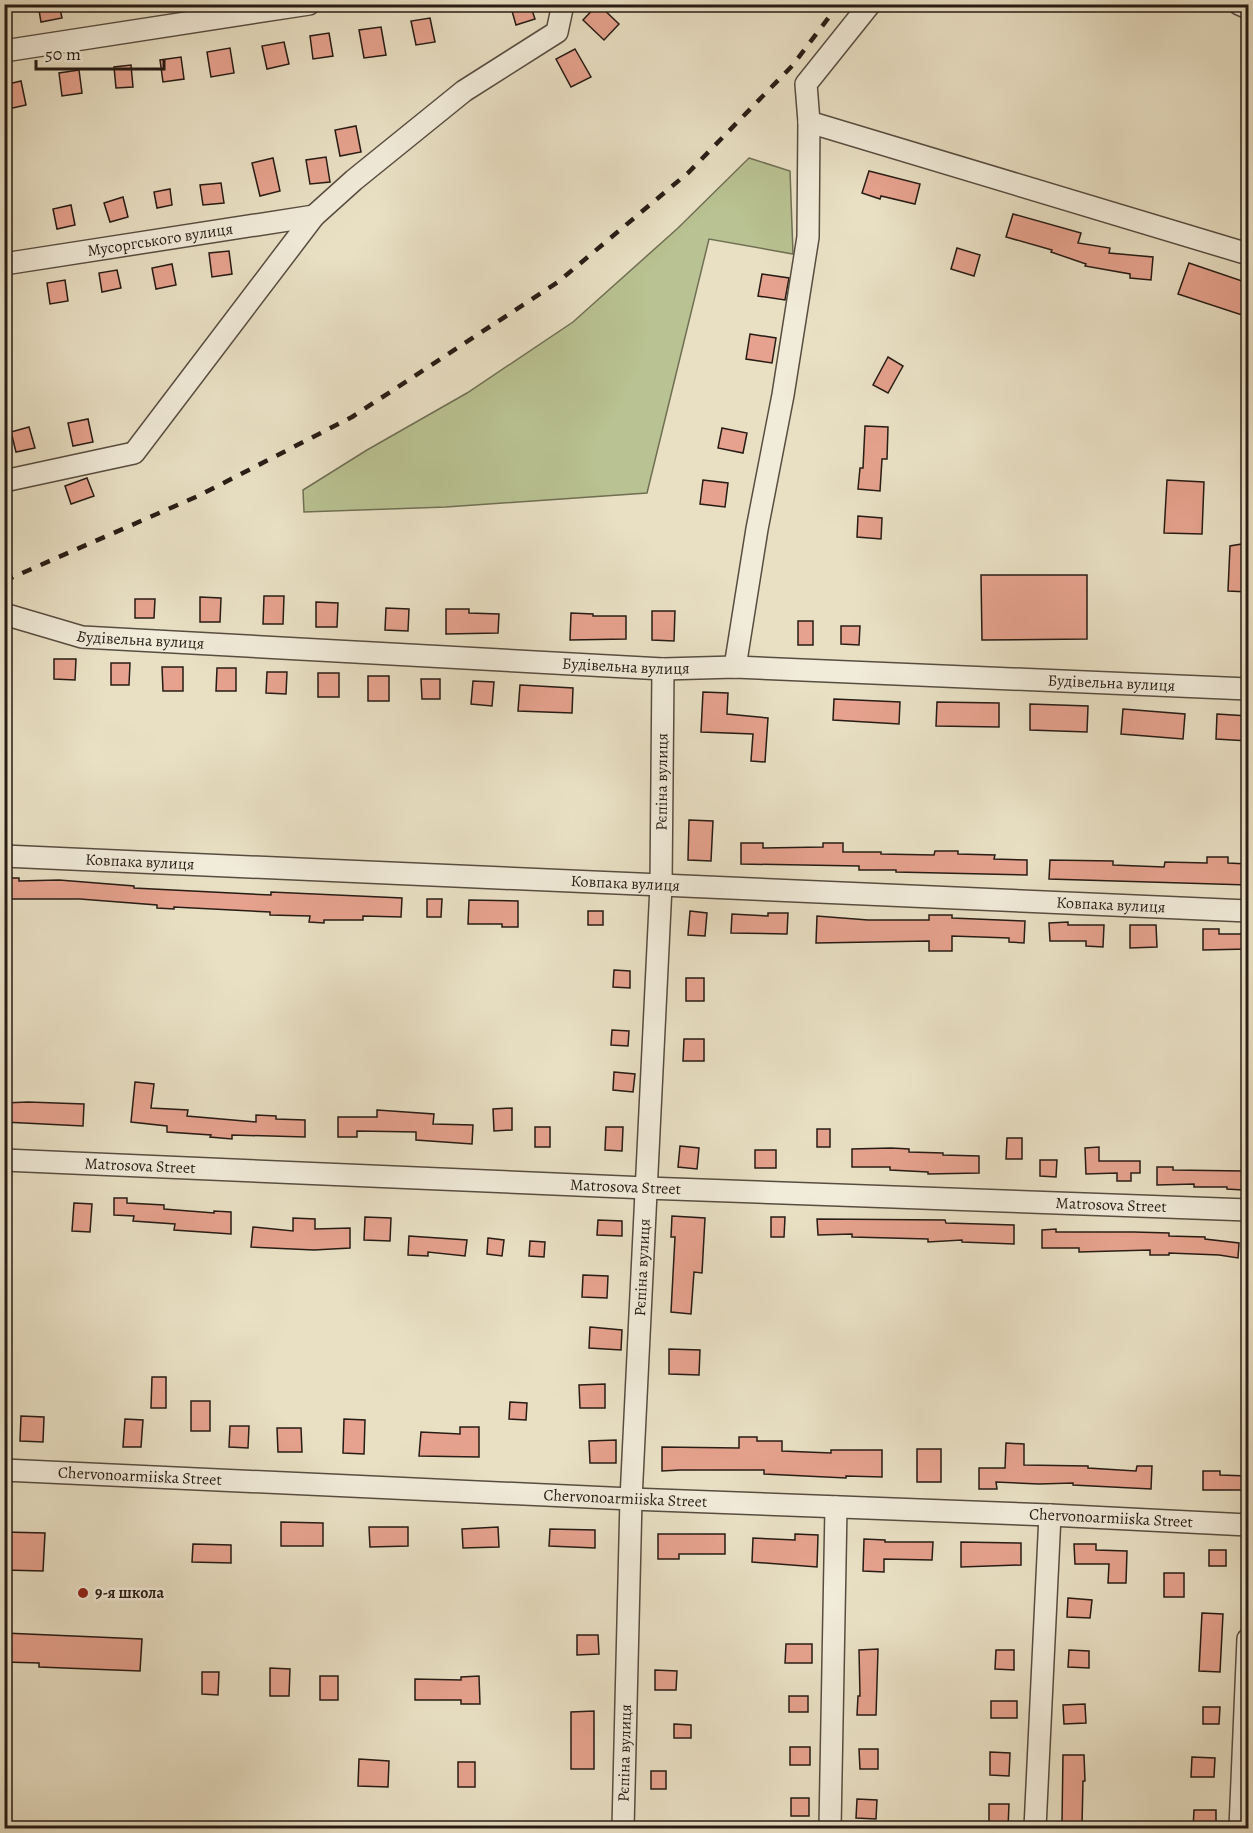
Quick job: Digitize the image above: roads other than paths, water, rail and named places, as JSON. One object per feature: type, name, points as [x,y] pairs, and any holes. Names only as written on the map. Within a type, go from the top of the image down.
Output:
[{"type":"street","points":[[4,51],[309,4]]},
{"type":"street","points":[[4,481],[134,453],[314,216],[354,180],[464,91],[556,32],[562,4]]},
{"type":"street","points":[[735,667],[808,237],[809,122],[806,84],[870,4]]},
{"type":"street","points":[[1239,4],[1248,8]]},
{"type":"street","points":[[809,122],[1248,254]]},
{"type":"street","name":"Мусоргського вулиця","points":[[4,264],[314,216]]},
{"type":"street","name":"Будівельна вулиця","points":[[4,614],[82,637],[663,669],[735,667],[1248,689]]},
{"type":"street","name":"Рєпіна вулиця","points":[[623,1828],[631,1499],[661,886],[663,669]]},
{"type":"street","name":"Ковпака вулиця","points":[[4,856],[1248,911]]},
{"type":"street","name":"Matrosova Street","points":[[4,1160],[646,1188],[1248,1210]]},
{"type":"street","name":"Chervonoarmiiska Street","points":[[4,1470],[1248,1525]]},
{"type":"street","points":[[830,1828],[836,1507]]},
{"type":"street","points":[[1035,1828],[1050,1515]]},
{"type":"street","points":[[1240,1828],[1248,1639]]},
{"type":"railway","points":[[4,581],[198,496],[352,417],[558,282],[689,172],[792,66],[839,4]]},
{"type":"place","name":"9-я школа","points":[[83,1593]]}]
